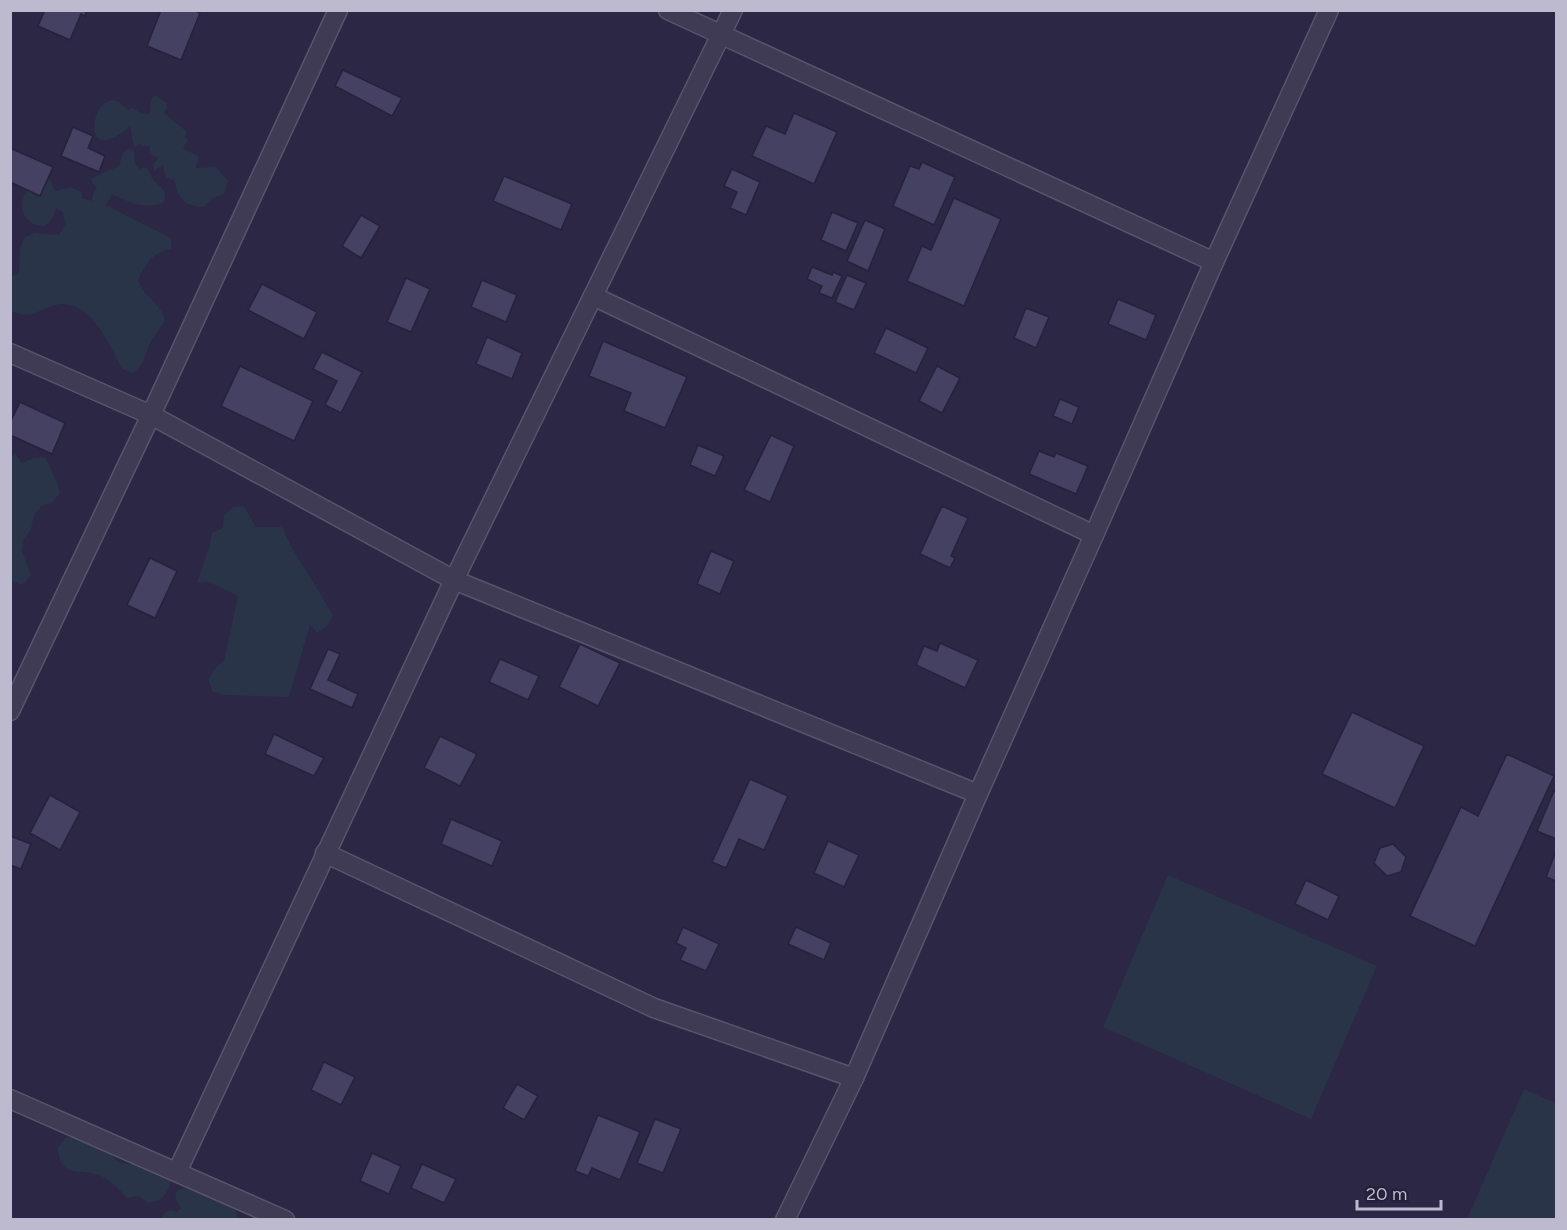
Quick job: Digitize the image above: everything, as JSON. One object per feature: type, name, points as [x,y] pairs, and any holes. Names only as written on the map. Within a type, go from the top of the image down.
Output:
[{"type":"street","points":[[10,711],[151,416],[338,10]]},
{"type":"street","points":[[668,10],[1214,262]]},
{"type":"street","points":[[177,1172],[454,580],[733,10]]},
{"type":"street","points":[[785,1220],[854,1078],[1214,262],[1329,10]]},
{"type":"street","points":[[593,296],[1094,535]]},
{"type":"street","points":[[10,353],[151,416],[454,580],[978,794]]},
{"type":"street","points":[[325,853],[654,1008],[854,1078]]},
{"type":"street","points":[[10,1099],[285,1220]]},
{"type":"shaded area","points":[[155,95],[166,103],[167,108],[164,113],[186,131],[185,138],[188,139],[183,149],[199,156],[196,168],[216,167],[228,181],[224,194],[213,198],[204,207],[193,206],[181,198],[175,181],[166,177],[163,165],[154,170],[153,165],[158,158],[153,156],[149,150],[150,146],[140,144],[134,147],[130,126],[114,138],[103,140],[96,136],[94,127],[96,117],[100,108],[108,101],[117,101],[128,110],[132,108],[143,114],[150,114],[151,100]]},
{"type":"shaded area","points":[[128,149],[134,150],[135,163],[139,169],[145,167],[163,190],[165,195],[163,203],[144,205],[112,194],[106,205],[171,238],[171,249],[154,256],[138,280],[144,291],[160,309],[165,320],[151,341],[142,364],[133,373],[122,369],[105,336],[88,315],[79,308],[67,304],[55,305],[24,315],[11,311],[11,277],[19,273],[20,249],[25,237],[35,233],[59,235],[65,225],[63,212],[56,208],[53,217],[45,226],[34,224],[27,219],[22,203],[25,195],[39,182],[50,180],[55,191],[70,187],[81,192],[82,198],[92,201],[97,187],[92,183],[92,178],[119,166],[123,153]]},
{"type":"shaded area","points":[[14,452],[22,463],[33,458],[45,457],[60,493],[52,503],[41,506],[34,515],[31,529],[24,539],[22,551],[31,575],[22,585],[11,581],[10,462]]},
{"type":"shaded area","points":[[244,506],[256,527],[282,527],[333,615],[327,626],[317,633],[310,624],[289,697],[225,695],[213,692],[208,680],[214,669],[224,661],[238,596],[209,582],[197,583],[212,533],[223,528],[224,516],[233,507]]},
{"type":"shaded area","points":[[1168,875],[1377,966],[1311,1119],[1103,1027]]},
{"type":"shaded area","points":[[1524,1089],[1556,1103],[1556,1219],[1467,1219]]},
{"type":"shaded area","points":[[77,1134],[107,1150],[123,1164],[130,1164],[148,1154],[157,1153],[170,1170],[169,1188],[160,1200],[149,1203],[138,1196],[127,1198],[118,1188],[101,1176],[67,1168],[59,1157],[58,1147],[65,1138]]},
{"type":"shaded area","points":[[188,1187],[231,1203],[237,1219],[160,1220],[165,1212],[171,1210],[177,1212],[181,1208],[175,1198],[177,1191]]},
{"type":"building","points":[[45,10],[87,10],[85,16],[81,14],[70,40],[38,26]]},
{"type":"building","points":[[161,10],[193,10],[200,13],[181,60],[147,46]]},
{"type":"building","points":[[343,70],[402,98],[392,116],[335,86]]},
{"type":"building","points":[[794,113],[837,132],[814,184],[752,156],[766,126],[785,134]]},
{"type":"building","points":[[73,127],[93,136],[88,148],[105,156],[99,172],[61,156]]},
{"type":"building","points":[[10,148],[53,167],[40,196],[10,182]]},
{"type":"building","points":[[922,162],[955,177],[934,225],[893,206],[910,166],[919,169]]},
{"type":"building","points":[[732,169],[760,182],[746,215],[730,208],[737,192],[724,186]]},
{"type":"building","points":[[504,176],[572,204],[561,230],[493,201]]},
{"type":"building","points":[[954,198],[1001,219],[964,306],[907,281],[922,246],[931,250]]},
{"type":"building","points":[[832,212],[858,223],[846,251],[821,240]]},
{"type":"building","points":[[361,215],[380,226],[361,258],[342,246]]},
{"type":"building","points":[[865,220],[885,229],[868,271],[847,261]]},
{"type":"building","points":[[812,267],[832,275],[833,272],[842,276],[832,298],[819,293],[822,286],[807,279]]},
{"type":"building","points":[[847,275],[866,283],[854,310],[835,302]]},
{"type":"building","points":[[406,278],[430,289],[411,332],[387,322]]},
{"type":"building","points":[[482,280],[517,295],[506,322],[471,307]]},
{"type":"building","points":[[262,284],[317,312],[304,339],[248,310]]},
{"type":"building","points":[[1118,299],[1156,315],[1146,340],[1108,324]]},
{"type":"building","points":[[1026,308],[1049,317],[1036,348],[1014,338]]},
{"type":"building","points":[[886,328],[928,348],[916,373],[874,353]]},
{"type":"building","points":[[487,337],[522,353],[512,379],[476,364]]},
{"type":"building","points":[[603,341],[687,377],[665,428],[624,411],[631,393],[589,376]]},
{"type":"building","points":[[322,352],[362,372],[341,413],[325,405],[337,381],[313,369]]},
{"type":"building","points":[[240,366],[313,401],[294,441],[221,406]]},
{"type":"building","points":[[937,366],[960,378],[942,413],[919,401]]},
{"type":"building","points":[[1060,399],[1079,407],[1072,424],[1053,416]]},
{"type":"building","points":[[20,402],[65,423],[52,454],[10,435],[10,423]]},
{"type":"building","points":[[771,435],[794,446],[770,502],[744,490]]},
{"type":"building","points":[[698,445],[724,456],[715,476],[690,465]]},
{"type":"building","points":[[1039,451],[1054,457],[1056,453],[1088,466],[1076,494],[1029,474]]},
{"type":"building","points":[[942,506],[968,518],[951,556],[955,558],[950,568],[920,554]]},
{"type":"building","points":[[711,551],[734,561],[720,594],[697,584]]},
{"type":"building","points":[[150,558],[177,571],[155,618],[127,605]]},
{"type":"building","points":[[940,643],[978,660],[965,688],[916,665],[924,646],[937,651]]},
{"type":"building","points":[[580,644],[620,663],[598,706],[559,687]]},
{"type":"building","points":[[328,649],[340,654],[328,680],[358,694],[352,708],[310,689]]},
{"type":"building","points":[[500,659],[539,676],[528,700],[489,682]]},
{"type":"building","points":[[1352,712],[1424,746],[1395,808],[1322,774]]},
{"type":"building","points":[[274,734],[324,758],[314,776],[265,754]]},
{"type":"building","points":[[440,736],[477,754],[460,786],[424,768]]},
{"type":"building","points":[[1507,754],[1554,776],[1475,946],[1410,916],[1461,807],[1478,816]]},
{"type":"building","points":[[750,779],[788,796],[764,850],[739,839],[726,868],[712,862]]},
{"type":"building","points":[[1554,791],[1556,792],[1556,839],[1537,831]]},
{"type":"building","points":[[50,795],[80,812],[60,850],[30,833]]},
{"type":"building","points":[[451,819],[502,841],[492,866],[441,844]]},
{"type":"building","points":[[10,836],[31,844],[21,869],[10,865]]},
{"type":"building","points":[[828,841],[859,855],[844,887],[814,873]]},
{"type":"building","points":[[1393,844],[1406,857],[1401,872],[1387,876],[1374,863],[1380,848]]},
{"type":"building","points":[[1556,851],[1556,881],[1546,877]]},
{"type":"building","points":[[1306,880],[1339,896],[1328,920],[1295,904]]},
{"type":"building","points":[[683,927],[719,944],[706,971],[680,960],[686,948],[676,943]]},
{"type":"building","points":[[796,927],[831,943],[824,960],[788,944]]},
{"type":"building","points":[[324,1062],[355,1077],[341,1105],[311,1090]]},
{"type":"building","points":[[517,1084],[538,1096],[524,1120],[503,1108]]},
{"type":"building","points":[[598,1115],[640,1132],[620,1180],[592,1168],[588,1176],[575,1171]]},
{"type":"building","points":[[655,1119],[681,1129],[663,1173],[637,1163]]},
{"type":"building","points":[[372,1153],[401,1166],[389,1194],[360,1181]]},
{"type":"building","points":[[422,1164],[456,1179],[444,1203],[411,1188]]}]
